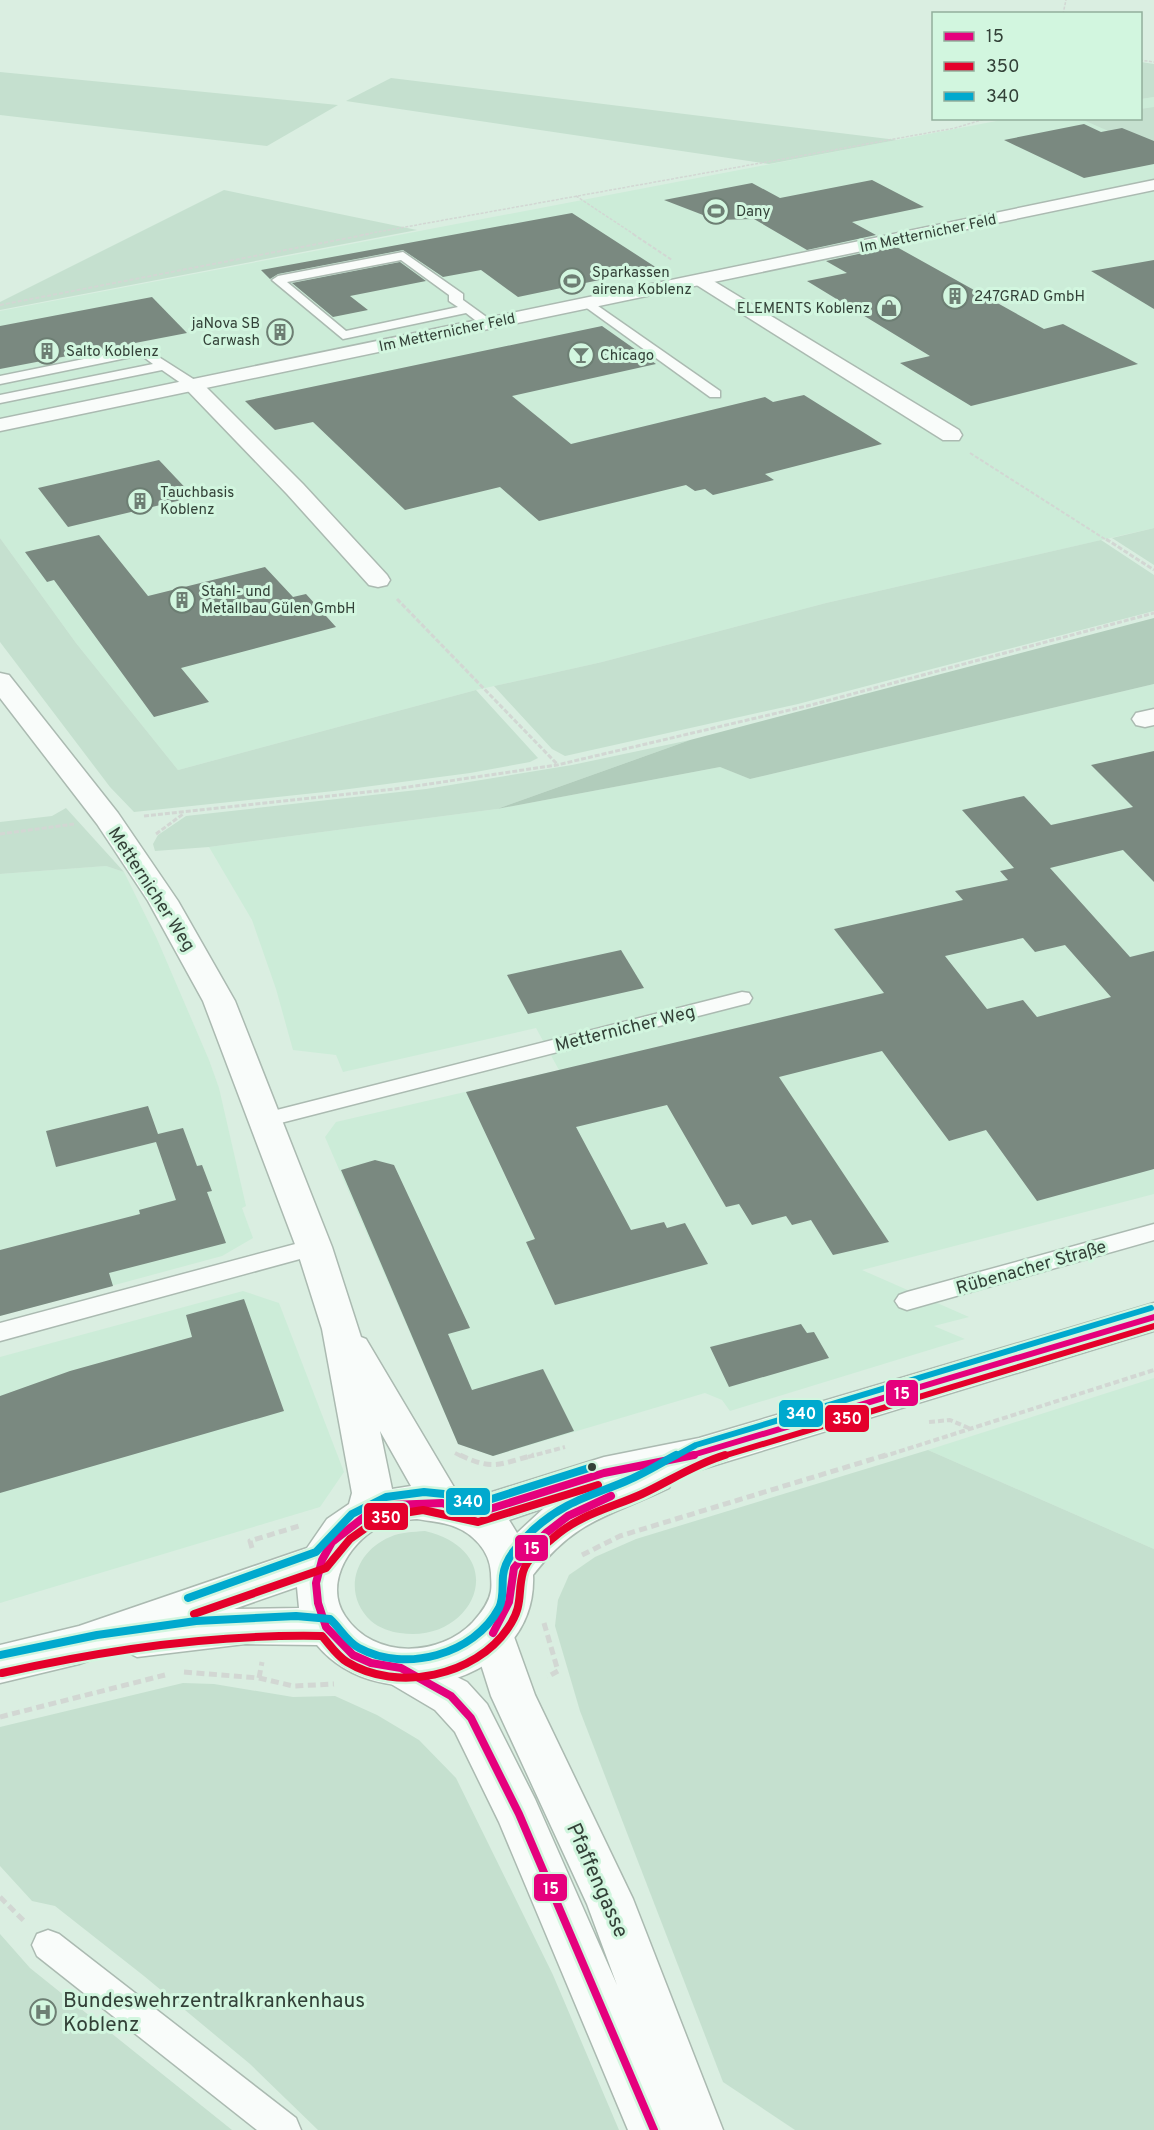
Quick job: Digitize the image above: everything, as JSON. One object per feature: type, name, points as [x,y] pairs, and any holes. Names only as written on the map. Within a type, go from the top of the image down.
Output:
[{"type":"street","name":"Im Metternicher Feld","points":[[0,425],[1154,185]]},
{"type":"street","points":[[702,280],[951,435]]},
{"type":"street","points":[[193,385],[295,489],[378,580]]},
{"type":"street","name":"Metternicher Weg","points":[[0,681],[108,819],[163,901],[219,1001],[314,1247],[341,1329],[372,1493],[368,1514]]},
{"type":"street","points":[[458,1509],[604,1473],[699,1454],[905,1390],[1154,1317]]},
{"type":"street","name":"Metternicher Weg","points":[[341,1329],[458,1509]]},
{"type":"street","points":[[514,1568],[536,1541],[560,1519],[590,1503],[633,1488],[699,1454]]},
{"type":"street","points":[[417,1502],[458,1509],[492,1528],[506,1547],[514,1568],[514,1590],[507,1613],[493,1633],[467,1653],[436,1665],[402,1668],[371,1663],[353,1655],[326,1627],[318,1603],[316,1583],[322,1560],[332,1542],[368,1514],[391,1505],[417,1502]]},
{"type":"street","points":[[0,1664],[79,1645],[322,1560]]},
{"type":"street","points":[[79,1645],[245,1626],[326,1627]]},
{"type":"street","name":"Pfaffengasse","points":[[493,1633],[513,1696],[609,1899],[697,2130]]},
{"type":"street","points":[[402,1668],[451,1696],[471,1718],[519,1814],[654,2130]]},
{"type":"lane","points":[[468,309],[344,335],[278,280],[403,256],[459,297],[453,298],[468,309],[488,324]]},
{"type":"lane","points":[[588,303],[716,394]]},
{"type":"lane","points":[[0,380],[147,351],[161,366],[193,385]]},
{"type":"lane","points":[[0,399],[161,366]]},
{"type":"lane","name":"Metternicher Weg","points":[[265,1120],[742,998]]},
{"type":"lane","name":"Rübenacher Straße","points":[[907,1301],[1154,1232]]},
{"type":"lane","points":[[0,1332],[314,1247]]},
{"type":"lane","points":[[48,1945],[284,2130]]},
{"type":"path","points":[[0,305],[576,196],[955,128],[981,120]]},
{"type":"path","points":[[576,196],[702,280]]},
{"type":"path","points":[[951,435],[965,450],[1154,570]]},
{"type":"path","points":[[378,580],[557,765]]},
{"type":"path","points":[[0,834],[108,819],[395,789],[557,765],[811,705],[1154,613]]},
{"type":"path","points":[[125,845],[153,837],[186,812]]},
{"type":"path","points":[[575,1560],[620,1536],[972,1429],[1154,1370]]},
{"type":"path","points":[[926,1422],[950,1420],[972,1429]]},
{"type":"path","points":[[445,1448],[481,1465],[495,1465],[528,1458]]},
{"type":"path","points":[[541,1680],[558,1671],[544,1624],[546,1615]]},
{"type":"path","points":[[0,1717],[177,1672],[259,1678],[293,1686],[336,1683]]},
{"type":"shaded area","points":[[1142,62],[1154,64],[1154,97],[1142,99]]},
{"type":"shaded area","points":[[0,72],[338,105],[267,146],[0,115]]},
{"type":"shaded area","points":[[391,78],[897,140],[769,164],[346,101]]},
{"type":"shaded area","points":[[1154,97],[1154,528],[826,603],[602,662],[476,690],[178,770],[76,643],[0,538],[0,311],[1002,120],[1142,120],[1142,99]]},
{"type":"shaded area","points":[[1154,107],[1154,151],[1083,120],[1142,120],[1142,109]]},
{"type":"shaded area","points":[[224,190],[417,230],[0,310],[0,302]]},
{"type":"shaded area","points":[[1154,528],[1154,565],[1112,538],[1150,529]]},
{"type":"shaded area","points":[[0,538],[76,643],[178,770],[476,690],[538,758],[530,762],[470,773],[334,791],[134,812],[110,787],[0,642]]},
{"type":"shaded area","points":[[1101,540],[1154,575],[1154,611],[798,704],[565,756],[552,749],[494,686],[602,662],[826,603]]},
{"type":"shaded area","points":[[1154,618],[1154,684],[750,779],[720,767],[497,809],[690,740]]},
{"type":"shaded area","points":[[1154,684],[1154,1194],[862,1270],[969,1317],[934,1326],[965,1339],[730,1411],[722,1400],[705,1393],[493,1456],[458,1444],[325,1137],[336,1122],[559,1070],[536,1028],[343,1072],[336,1055],[293,1050],[276,989],[252,920],[209,847],[497,809],[720,767],[750,779]]},
{"type":"shaded area","points":[[690,740],[497,809],[209,847],[155,851],[153,844],[158,835],[186,816],[426,789],[572,765]]},
{"type":"shaded area","points":[[66,808],[124,872],[106,866],[0,874],[0,822],[52,816]]},
{"type":"shaded area","points":[[106,866],[124,872],[157,939],[209,1060],[219,1088],[246,1206],[242,1208],[253,1238],[222,1256],[0,1316],[0,874]]},
{"type":"shaded area","points":[[243,1291],[279,1303],[344,1472],[320,1507],[0,1603],[0,1357]]},
{"type":"shaded area","points":[[1154,1378],[1154,1549],[928,1450]]},
{"type":"shaded area","points":[[928,1450],[1154,1549],[1154,2130],[795,2130],[723,2082],[580,1711],[555,1626],[558,1600],[569,1575],[595,1557],[636,1539]]},
{"type":"shaded area","points":[[425,1531],[453,1542],[469,1558],[476,1576],[474,1595],[464,1612],[447,1625],[426,1633],[393,1632],[378,1626],[362,1610],[357,1599],[356,1574],[361,1563],[378,1544],[390,1537]]},
{"type":"shaded area","points":[[183,1683],[214,1684],[293,1697],[335,1696],[377,1715],[419,1740],[456,1778],[553,1975],[619,2130],[318,2130],[250,2064],[144,1976],[55,1906],[32,1901],[0,1866],[0,1727]]},
{"type":"shaded area","name":"Bundeswehrzentralkrankenhaus Koblenz","points":[[0,1934],[30,1968],[232,2130],[0,2130]]},
{"type":"building","points":[[1084,124],[1101,132],[1122,128],[1154,141],[1154,164],[1084,178],[1004,140]]},
{"type":"building","points":[[872,180],[924,207],[852,222],[876,235],[807,250],[754,219],[716,220],[664,200],[752,183],[780,198]]},
{"type":"building","points":[[572,213],[657,268],[518,297],[481,270],[443,277],[403,250],[278,274],[270,279],[261,270]]},
{"type":"building","points":[[895,246],[1044,329],[1063,324],[1138,364],[971,406],[900,363],[930,356],[807,281],[847,273],[826,261]]},
{"type":"building","points":[[1154,260],[1154,309],[1091,271]]},
{"type":"building","points":[[400,262],[426,281],[350,296],[368,310],[333,317],[292,283]]},
{"type":"building","name":"Salto Koblenz","points":[[152,297],[187,333],[0,369],[0,326]]},
{"type":"building","points":[[602,326],[656,364],[512,396],[571,444],[765,397],[773,402],[804,395],[882,444],[765,474],[774,480],[713,495],[705,489],[695,491],[686,485],[539,521],[500,487],[405,510],[313,422],[275,430],[245,401]]},
{"type":"building","points":[[159,460],[194,497],[68,527],[38,488]]},
{"type":"building","points":[[99,535],[148,596],[265,567],[293,597],[306,594],[336,627],[181,668],[209,702],[154,717],[54,580],[47,582],[25,552]]},
{"type":"building","points":[[1154,751],[1154,882],[1123,850],[1050,868],[1130,957],[1154,951],[1154,1169],[1037,1201],[986,1130],[949,1141],[882,1051],[779,1077],[889,1242],[833,1255],[811,1220],[792,1225],[786,1216],[752,1225],[739,1204],[726,1207],[667,1105],[576,1127],[631,1230],[664,1222],[667,1228],[685,1223],[708,1264],[555,1305],[526,1242],[535,1239],[466,1092],[884,993],[834,929],[963,900],[955,891],[1008,880],[1000,871],[1014,868],[962,810],[1024,796],[1051,825],[1133,807],[1091,765]],"holes":[[[1023,938],[1035,952],[1065,945],[1111,997],[1037,1017],[1023,1000],[987,1009],[945,956]]]},
{"type":"building","points":[[621,950],[644,988],[528,1014],[507,975]]},
{"type":"building","points":[[148,1106],[158,1134],[183,1128],[197,1166],[202,1165],[212,1191],[207,1192],[226,1243],[109,1273],[113,1286],[0,1316],[0,1250],[140,1214],[139,1210],[176,1200],[156,1142],[56,1167],[46,1131]]},
{"type":"building","points":[[375,1160],[394,1165],[470,1328],[448,1334],[472,1390],[543,1369],[574,1431],[493,1456],[458,1444],[341,1170]]},
{"type":"building","points":[[244,1299],[284,1411],[0,1493],[0,1396],[70,1371],[192,1337],[186,1315]]},
{"type":"building","points":[[801,1324],[807,1333],[814,1332],[829,1358],[729,1387],[710,1347]]},
{"type":"transit line","name":"340","points":[[0,1655],[97,1635],[163,1625],[229,1618],[296,1616],[330,1619],[355,1645],[377,1655],[397,1659],[417,1659],[436,1655],[473,1638],[487,1624],[501,1603],[503,1574],[510,1557],[521,1543],[552,1514],[571,1502],[631,1479],[696,1445],[1151,1308]]},
{"type":"transit line","name":"15","points":[[654,2130],[519,1814],[471,1718],[451,1696],[401,1668],[371,1663],[353,1655],[326,1627],[318,1603],[316,1583],[322,1560],[332,1542],[368,1514],[391,1505],[442,1503],[474,1514],[604,1473],[699,1454],[1154,1317]]},
{"type":"transit line","name":"350","points":[[2,1673],[121,1649],[201,1639],[281,1635],[322,1636],[335,1652],[351,1664],[390,1676],[432,1675],[452,1670],[488,1650],[502,1636],[518,1609],[525,1567],[546,1543],[580,1518],[646,1492],[702,1462],[1154,1326]]},
{"type":"transit line","name":"340","points":[[188,1598],[316,1552],[338,1526],[352,1514],[386,1497],[424,1492],[444,1494],[476,1504],[592,1467]]},
{"type":"transit line","name":"350","points":[[194,1614],[326,1568],[350,1539],[377,1520],[391,1515],[423,1510],[478,1522],[524,1510],[598,1485]]},
{"type":"transit line","name":"15","points":[[493,1633],[509,1602],[514,1568],[525,1555],[546,1533],[568,1516],[611,1496]]},
{"type":"place","name":"Dany","points":[[716,211]]},
{"type":"place","name":"Sparkassen airena Koblenz","points":[[572,281]]},
{"type":"place","name":"247GRAD GmbH","points":[[955,296]]},
{"type":"place","name":"ELEMENTS Koblenz","points":[[889,308]]},
{"type":"place","name":"jaNova SB Carwash","points":[[280,332]]},
{"type":"place","name":"Salto Koblenz","points":[[47,351]]},
{"type":"place","name":"Chicago","points":[[581,355]]},
{"type":"place","name":"Tauchbasis Koblenz","points":[[140,501]]},
{"type":"place","name":"Stahl- und Metallbau Gülen GmbH","points":[[182,600]]},
{"type":"place","name":"Bundeswehrzentralkrankenhaus Koblenz","points":[[43,2012]]}]
